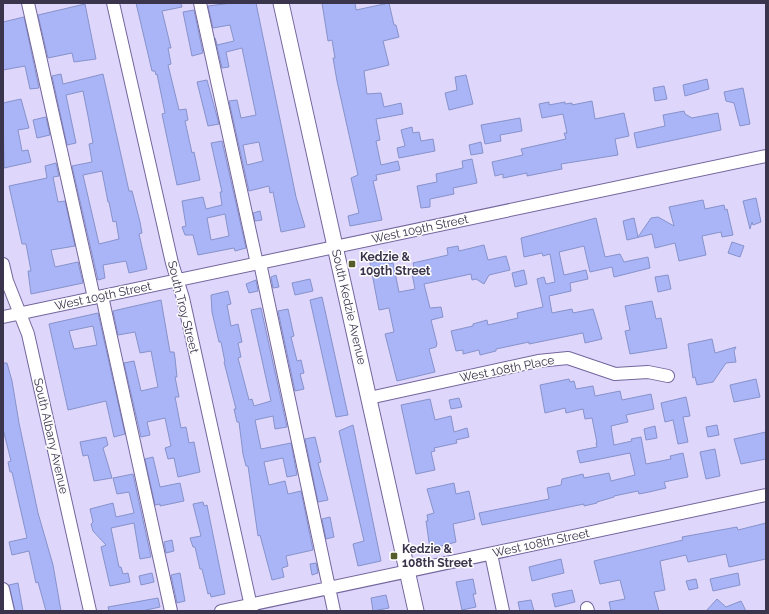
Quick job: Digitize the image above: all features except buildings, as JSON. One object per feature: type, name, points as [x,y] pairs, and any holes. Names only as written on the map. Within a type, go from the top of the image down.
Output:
[{"type":"main road","name":"South Kedzie Avenue","points":[[281,3],[416,611]]},
{"type":"street","points":[[28,3],[171,611]]},
{"type":"street","name":"South Troy Street","points":[[113,3],[178,280],[251,608]]},
{"type":"street","points":[[200,3],[334,611]]},
{"type":"street","name":"West 109th Street","points":[[3,317],[766,156]]},
{"type":"street","name":"South Albany Avenue","points":[[3,264],[7,281],[28,334],[90,611]]},
{"type":"street","name":"West 108th Place","points":[[369,398],[557,358],[578,360],[615,374],[624,375],[648,372],[668,376]]},
{"type":"street","name":"West 108th Street","points":[[221,611],[251,608],[329,588],[766,495]]},
{"type":"street","points":[[491,554],[503,611]]},
{"type":"street","points":[[3,589],[8,611]]},
{"type":"place","name":"Kedzie & 109th Street","points":[[352,264]]},
{"type":"place","name":"Kedzie & 108th Street","points":[[394,556]]}]
